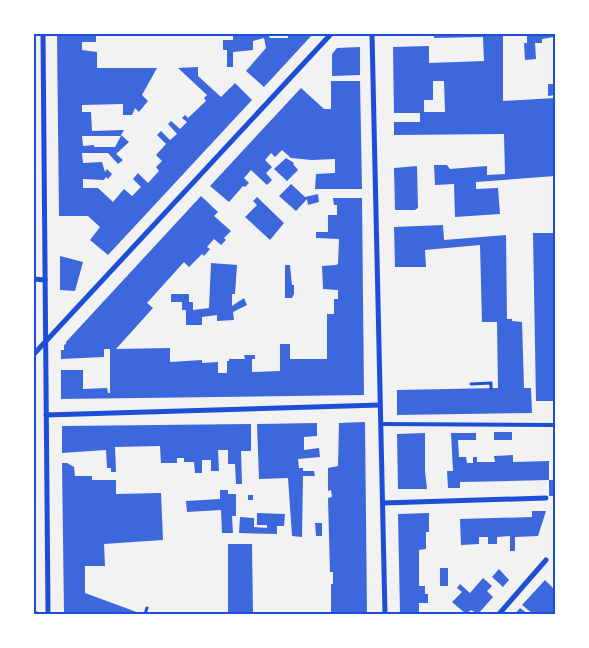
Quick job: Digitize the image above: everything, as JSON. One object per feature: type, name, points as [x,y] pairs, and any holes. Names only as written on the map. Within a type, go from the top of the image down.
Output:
[{"type":"street","points":[[43,34],[48,614]]},
{"type":"street","points":[[372,34],[385,614]]},
{"type":"street","points":[[34,354],[329,36]]},
{"type":"street","points":[[34,279],[45,280]]},
{"type":"street","points":[[46,415],[380,405]]},
{"type":"street","points":[[382,503],[546,498]]},
{"type":"street","points":[[499,614],[546,560]]},
{"type":"lane","points":[[381,424],[555,425]]},
{"type":"path","points":[[471,384],[491,383],[491,389]]},
{"type":"path","points":[[145,614],[147,608]]},
{"type":"building","points":[[57,34],[96,34],[96,42],[82,42],[82,50],[97,52],[97,68],[157,68],[142,95],[148,101],[139,112],[135,108],[132,115],[123,115],[123,104],[82,105],[82,112],[91,112],[92,131],[124,130],[121,135],[129,142],[116,154],[123,160],[118,164],[108,153],[82,153],[83,163],[102,162],[105,172],[107,169],[112,174],[108,179],[106,177],[104,180],[83,179],[83,188],[98,188],[113,202],[124,189],[132,196],[141,187],[133,179],[138,173],[148,183],[159,171],[156,167],[162,161],[156,155],[166,144],[157,135],[161,131],[170,140],[177,134],[168,124],[171,121],[180,129],[187,122],[182,118],[185,115],[188,118],[206,101],[204,98],[207,95],[178,68],[198,67],[198,76],[221,97],[235,83],[252,100],[108,255],[90,240],[100,227],[88,216],[59,216]],"holes":[[[82,136],[121,136],[115,147],[83,146]]]},
{"type":"building","points":[[233,34],[268,34],[270,38],[288,38],[288,35],[292,34],[313,34],[264,87],[246,71],[266,48],[264,38],[253,41],[253,50],[233,52],[233,67],[227,67],[227,50],[223,50],[223,40],[233,40]]},
{"type":"building","points":[[434,34],[503,34],[503,101],[555,98],[555,176],[476,182],[476,189],[498,188],[500,214],[455,217],[454,184],[435,185],[434,165],[447,165],[450,169],[487,166],[487,175],[505,174],[504,134],[394,135],[394,122],[420,122],[420,113],[394,113],[393,47],[429,46],[429,63],[484,61],[483,37],[434,38]],"holes":[[[433,81],[444,81],[445,112],[424,112],[424,100],[433,100]]]},
{"type":"building","points":[[527,34],[553,34],[554,37],[542,39],[542,43],[535,43],[536,59],[525,60],[524,43],[527,43]]},
{"type":"building","points":[[360,47],[360,75],[332,76],[332,54],[337,48]]},
{"type":"building","points":[[331,81],[360,81],[362,189],[315,189],[316,174],[335,173],[335,159],[312,160],[291,158],[282,150],[275,157],[271,153],[265,160],[272,167],[266,173],[272,180],[267,185],[251,170],[244,178],[249,183],[245,187],[243,186],[229,202],[210,186],[301,88],[324,109],[331,109]]},
{"type":"building","points":[[548,84],[555,84],[555,95],[548,96]]},
{"type":"building","points":[[286,158],[294,163],[298,170],[287,181],[274,169]]},
{"type":"building","points":[[417,166],[418,208],[415,210],[395,210],[394,168]]},
{"type":"building","points":[[291,184],[305,197],[318,194],[319,202],[308,205],[307,199],[296,211],[279,196]]},
{"type":"building","points":[[201,196],[218,212],[214,216],[231,231],[224,238],[226,240],[221,245],[214,239],[207,247],[210,249],[204,256],[202,254],[189,267],[184,262],[147,303],[153,308],[116,349],[170,348],[170,362],[202,360],[202,363],[218,362],[218,373],[227,373],[227,361],[229,359],[245,359],[244,355],[255,355],[255,359],[252,359],[252,372],[280,371],[280,344],[290,344],[290,359],[327,359],[327,314],[334,314],[334,299],[338,299],[338,290],[323,289],[322,266],[338,264],[339,239],[316,238],[316,232],[328,232],[328,215],[337,215],[337,205],[334,205],[333,198],[362,198],[364,395],[61,399],[61,370],[83,370],[83,389],[107,388],[108,393],[110,393],[110,349],[104,349],[104,357],[61,359],[61,350],[64,350],[66,342]]},
{"type":"building","points":[[257,197],[284,223],[270,240],[245,217],[257,205],[253,201]]},
{"type":"building","points":[[443,225],[444,240],[506,235],[507,319],[522,322],[524,388],[531,388],[532,413],[397,415],[397,390],[498,388],[497,322],[482,322],[480,245],[425,250],[426,267],[395,267],[394,227]]},
{"type":"building","points":[[533,233],[555,233],[555,401],[536,401]]},
{"type":"building","points":[[60,256],[83,262],[75,291],[60,290]]},
{"type":"building","points":[[211,263],[237,265],[235,294],[232,294],[232,306],[244,298],[247,305],[233,312],[234,320],[217,321],[217,315],[202,317],[202,325],[186,325],[186,310],[182,310],[182,302],[171,302],[171,294],[189,294],[189,302],[193,302],[193,310],[209,308]]},
{"type":"building","points":[[285,265],[290,265],[292,285],[294,285],[292,298],[285,298]]},
{"type":"building","points":[[365,422],[367,614],[331,614],[333,572],[330,572],[328,498],[332,497],[331,490],[328,491],[328,468],[338,466],[339,423]]},
{"type":"building","points":[[317,423],[317,436],[304,437],[304,450],[319,448],[320,457],[298,459],[299,468],[303,468],[303,471],[314,471],[315,476],[303,476],[302,537],[292,536],[288,478],[259,479],[257,424]]},
{"type":"building","points":[[251,424],[251,451],[241,451],[242,484],[236,484],[235,464],[228,464],[228,450],[218,450],[219,471],[211,471],[211,460],[202,460],[202,473],[195,473],[194,462],[184,462],[184,458],[177,458],[177,463],[161,463],[160,446],[115,447],[116,472],[111,472],[111,468],[107,468],[106,450],[62,453],[62,426]]},
{"type":"building","points":[[494,432],[512,432],[512,440],[494,440]]},
{"type":"building","points":[[425,433],[427,489],[398,489],[397,434]]},
{"type":"building","points":[[451,433],[476,433],[476,440],[458,440],[459,457],[466,457],[467,463],[473,463],[473,457],[477,457],[477,462],[495,462],[494,456],[513,455],[513,462],[549,461],[549,480],[460,482],[460,488],[448,488],[447,471],[453,471]]},
{"type":"building","points":[[62,463],[67,463],[74,467],[75,476],[92,476],[92,480],[116,480],[116,494],[161,493],[163,540],[104,544],[105,566],[85,566],[85,593],[142,614],[69,614],[64,612]]},
{"type":"building","points":[[549,480],[555,480],[555,496],[549,496]]},
{"type":"building","points":[[220,490],[228,490],[228,494],[236,494],[236,516],[232,516],[233,533],[222,533],[221,510],[187,512],[186,501],[220,499]]},
{"type":"building","points":[[248,495],[253,495],[253,500],[248,500]]},
{"type":"building","points":[[532,511],[546,511],[538,536],[515,537],[515,551],[510,551],[510,536],[497,537],[497,544],[488,544],[488,537],[479,537],[479,544],[461,545],[460,519],[532,517]]},
{"type":"building","points":[[257,513],[285,514],[284,526],[277,526],[277,534],[239,533],[240,517],[254,518],[254,527],[267,528],[267,525],[257,525]]},
{"type":"building","points":[[429,513],[429,532],[426,532],[426,549],[419,550],[419,586],[425,586],[425,594],[428,594],[428,603],[419,603],[419,614],[400,614],[398,514]]},
{"type":"building","points":[[315,523],[322,523],[322,536],[316,536]]},
{"type":"building","points":[[228,544],[252,544],[253,614],[228,614]]},
{"type":"building","points":[[440,568],[448,568],[448,586],[440,586]]},
{"type":"building","points":[[499,569],[509,580],[503,587],[492,577]]},
{"type":"building","points":[[483,578],[492,586],[487,591],[493,597],[478,614],[471,610],[466,614],[452,602],[462,592],[457,588],[460,584],[470,593]]},
{"type":"building","points":[[545,580],[555,590],[555,614],[533,614],[522,605]]},
{"type":"building","points":[[520,608],[528,614],[515,614]]}]
